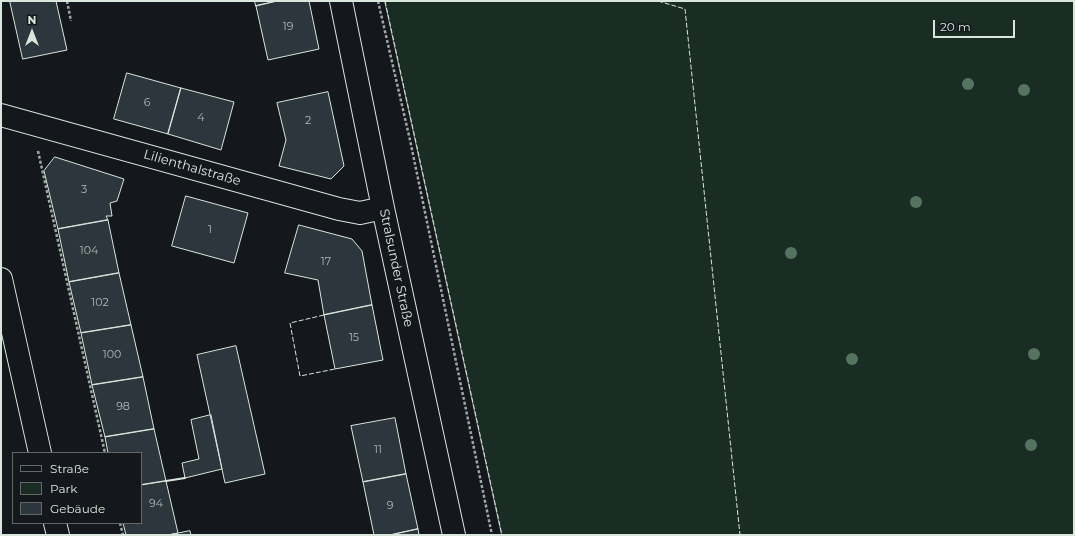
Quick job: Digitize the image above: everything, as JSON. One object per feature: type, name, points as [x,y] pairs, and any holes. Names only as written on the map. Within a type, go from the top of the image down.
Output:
[{"type":"street","name":"Stralsunder Straße","points":[[341,1],[383,208],[454,535]]},
{"type":"street","name":"Lilienthalstraße","points":[[1,115],[338,209],[360,213],[383,208]]},
{"type":"street","points":[[1,279],[40,452]]},
{"type":"street","points":[[55,524],[58,535]]},
{"type":"path","points":[[67,1],[71,21]]},
{"type":"path","points":[[378,1],[410,140],[492,535]]},
{"type":"path","points":[[32,124],[105,452]]},
{"type":"path","points":[[120,524],[123,535]]},
{"type":"green space","points":[[385,1],[1074,1],[1074,535],[502,535]]},
{"type":"building","points":[[10,1],[56,1],[67,50],[23,59]]},
{"type":"building","points":[[255,1],[277,1],[256,6]]},
{"type":"building","points":[[277,1],[309,1],[319,49],[268,60],[256,6]]},
{"type":"building","points":[[127,73],[181,88],[168,134],[114,119]]},
{"type":"building","points":[[181,88],[234,102],[221,150],[168,134]]},
{"type":"building","points":[[328,92],[344,166],[331,179],[279,166],[286,140],[277,103]]},
{"type":"building","points":[[55,157],[124,179],[117,201],[110,203],[112,216],[106,216],[108,220],[58,229],[44,171]]},
{"type":"building","points":[[186,196],[248,213],[234,263],[172,246]]},
{"type":"building","points":[[108,220],[119,273],[69,282],[58,229]]},
{"type":"building","points":[[299,225],[352,239],[362,251],[372,305],[324,315],[318,280],[285,273]]},
{"type":"building","points":[[119,273],[131,325],[81,333],[69,282]]},
{"type":"building","points":[[372,305],[383,360],[335,369],[324,315]]},
{"type":"building","points":[[131,325],[143,377],[92,385],[81,333]]},
{"type":"building","points":[[236,346],[265,474],[225,483],[197,355]]},
{"type":"building","points":[[143,377],[154,429],[105,437],[92,385]]},
{"type":"building","points":[[211,415],[222,469],[185,478],[182,463],[199,459],[191,420]]},
{"type":"building","points":[[395,418],[406,474],[363,482],[351,426]]},
{"type":"building","points":[[154,429],[166,481],[142,485],[142,452],[108,452],[105,437]]},
{"type":"building","points":[[406,474],[418,529],[390,535],[374,535],[363,482]]},
{"type":"building","points":[[166,481],[178,533],[168,535],[126,535],[123,524],[142,524],[142,485]]},
{"type":"building","points":[[418,529],[419,535],[390,535]]},
{"type":"building","points":[[190,531],[191,535],[168,535],[178,533]]},
{"type":"fence","points":[[385,1],[502,535]]},
{"type":"fence","points":[[658,1],[685,9],[740,535]]},
{"type":"fence","points":[[324,315],[290,323],[300,376],[335,369]]},
{"type":"wall","points":[[166,481],[185,478]]}]
